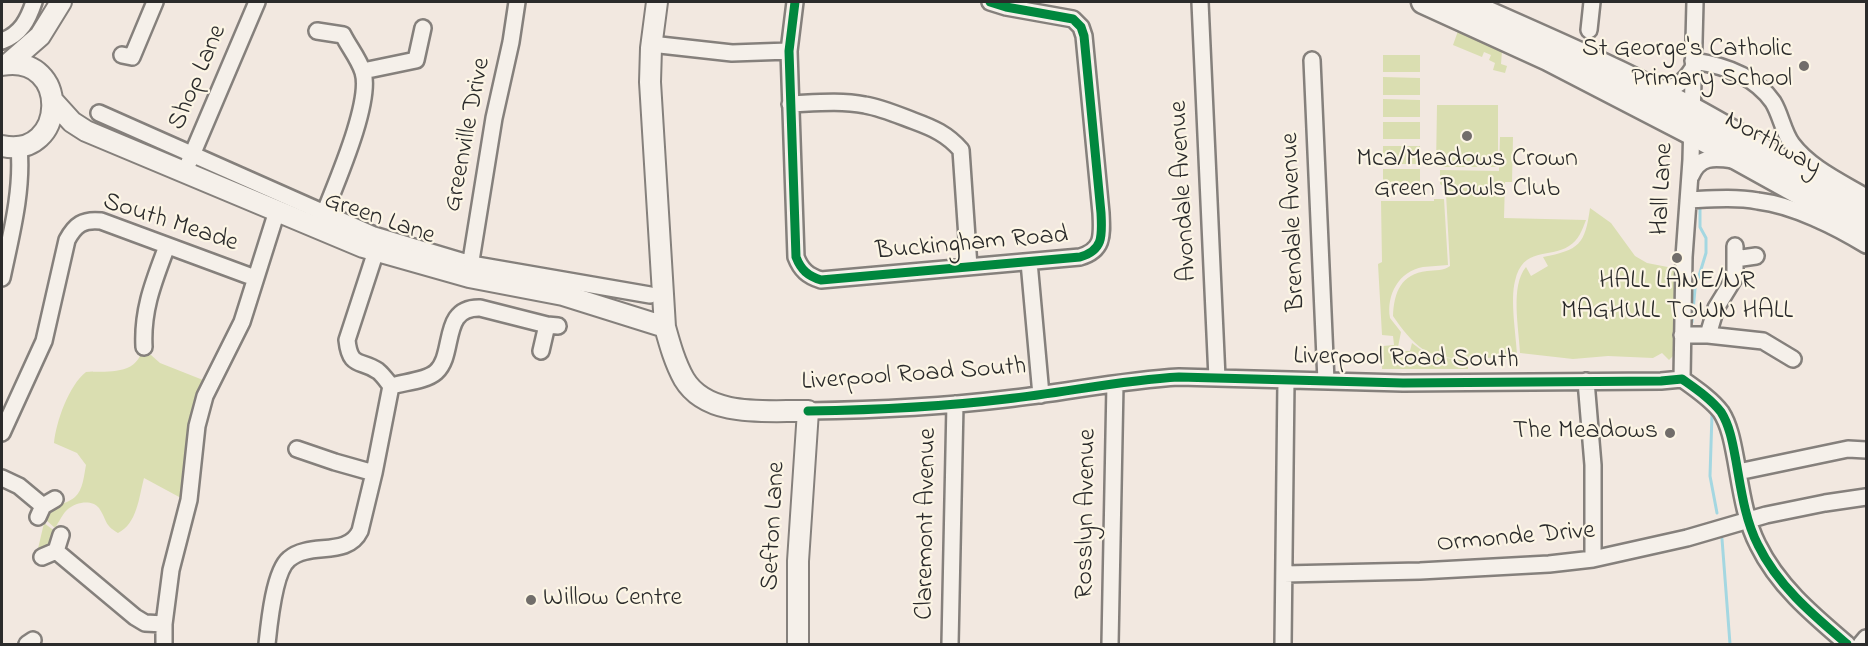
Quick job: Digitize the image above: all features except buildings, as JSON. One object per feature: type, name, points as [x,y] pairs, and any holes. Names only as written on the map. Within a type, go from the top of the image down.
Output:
[{"type":"highway","name":"Northway","points":[[1423,2],[1548,59],[1691,133],[1866,230]]},
{"type":"highway","name":"Northway","points":[[1463,2],[1691,109],[1730,130],[1866,213]]},
{"type":"main road","points":[[5,64],[30,47],[46,27],[61,2]]},
{"type":"main road","name":"Liverpool Road South","points":[[657,2],[651,44],[651,104],[665,327],[677,364],[685,380],[702,397],[730,408],[808,411]]},
{"type":"main road","points":[[41,76],[40,51],[46,27]]},
{"type":"main road","points":[[5,64],[27,66],[41,76]]},
{"type":"main road","name":"Green Lane","points":[[41,76],[50,89],[53,101],[72,122],[86,131],[188,163],[277,211],[363,247],[563,295],[665,327]]},
{"type":"main road","points":[[42,135],[51,120],[53,101]]},
{"type":"main road","name":"Green Lane","points":[[10,147],[27,145],[42,135],[57,131],[86,131]]},
{"type":"main road","name":"Sefton Lane","points":[[798,645],[798,561],[808,411]]},
{"type":"street","points":[[2,41],[11,38],[27,22],[34,2]]},
{"type":"street","points":[[122,55],[132,57],[155,2]]},
{"type":"street","name":"Shop Lane","points":[[188,163],[257,2]]},
{"type":"street","name":"Greenville Drive","points":[[470,271],[517,2]]},
{"type":"street","name":"Buckingham Road","points":[[795,2],[789,51],[796,257],[805,273],[821,280],[1080,257],[1089,254],[1100,241],[1101,213],[1084,36],[1081,27],[1073,20],[990,2]]},
{"type":"street","name":"Avondale Avenue","points":[[1200,2],[1217,378]]},
{"type":"street","points":[[1589,30],[1592,2]]},
{"type":"street","name":"Hall Lane","points":[[1682,379],[1695,2]]},
{"type":"street","points":[[363,71],[416,60],[423,28]]},
{"type":"street","points":[[317,31],[343,35],[363,71],[365,86],[347,156],[324,214]]},
{"type":"street","points":[[651,44],[732,52],[789,51]]},
{"type":"street","name":"Brendale Avenue","points":[[1312,60],[1326,381]]},
{"type":"street","points":[[1641,84],[1666,88],[1676,87],[1683,81],[1693,64]]},
{"type":"street","name":"Northway","points":[[1693,64],[1717,64],[1750,80],[1772,102],[1791,143],[1808,161],[1866,197]]},
{"type":"street","points":[[790,104],[836,102],[864,105],[889,111],[942,132],[952,139],[961,150],[969,267]]},
{"type":"street","points":[[99,113],[188,163],[470,271],[650,295]]},
{"type":"street","points":[[2,278],[20,168],[10,147]]},
{"type":"street","points":[[1689,182],[1697,165],[1705,159],[1719,158],[1745,163]]},
{"type":"street","name":"Northway","points":[[1688,200],[1733,199],[1783,206],[1866,245]]},
{"type":"street","name":"South Meade","points":[[164,645],[164,624],[171,570],[189,500],[197,426],[205,396],[242,322],[277,211]]},
{"type":"street","name":"South Meade","points":[[2,433],[44,341],[67,240],[72,229],[81,223],[90,220],[101,221],[255,278]]},
{"type":"street","points":[[144,348],[143,326],[148,297],[167,246]]},
{"type":"street","points":[[267,645],[271,609],[280,577],[289,559],[310,550],[335,548],[349,544],[357,538],[360,531],[391,386],[380,372],[360,364],[348,351],[347,340],[376,251]]},
{"type":"street","points":[[1708,335],[1716,308],[1735,277],[1735,252],[1756,256]]},
{"type":"street","points":[[1029,262],[1041,395]]},
{"type":"street","points":[[391,386],[435,373],[441,365],[454,323],[463,311],[471,308],[553,326],[541,351]]},
{"type":"street","points":[[1682,335],[1708,335],[1763,341],[1793,359]]},
{"type":"street","name":"Liverpool Road South","points":[[808,411],[955,404],[1041,395],[1153,378],[1326,381],[1661,381],[1682,379]]},
{"type":"street","points":[[1682,379],[1712,402],[1724,418],[1748,519],[1758,546],[1776,576],[1806,608],[1847,644]]},
{"type":"street","points":[[1283,645],[1286,380]]},
{"type":"street","points":[[1586,381],[1593,465],[1593,559]]},
{"type":"street","name":"Rosslyn Avenue","points":[[1110,645],[1115,384]]},
{"type":"street","name":"Claremont Avenue","points":[[950,645],[955,404]]},
{"type":"street","points":[[1738,472],[1848,448],[1866,450]]},
{"type":"street","points":[[297,449],[374,473]]},
{"type":"street","points":[[2,478],[19,486],[45,507]]},
{"type":"street","name":"Ormonde Drive","points":[[1284,574],[1420,571],[1549,564],[1593,559],[1687,537],[1748,519],[1825,502],[1866,497]]},
{"type":"street","points":[[62,535],[49,554],[135,617],[145,623],[164,624]]},
{"type":"street","points":[[1861,645],[1866,638]]},
{"type":"green space","points":[[1458,31],[1502,51],[1501,64],[1507,66],[1505,73],[1493,70],[1495,63],[1489,60],[1491,55],[1484,52],[1482,57],[1453,45]]},
{"type":"green space","points":[[1383,55],[1420,55],[1420,72],[1383,72]]},
{"type":"green space","points":[[1383,77],[1420,78],[1420,95],[1383,95]]},
{"type":"green space","points":[[1383,99],[1420,100],[1420,117],[1383,117]]},
{"type":"green space","name":"Mca/Meadows Crown Green Bowls Club","points":[[1437,105],[1498,105],[1498,167],[1436,167]]},
{"type":"green space","points":[[1383,122],[1420,122],[1420,139],[1383,139]]},
{"type":"green space","points":[[1500,137],[1513,137],[1512,182],[1505,182],[1504,218],[1586,220],[1580,234],[1572,244],[1561,250],[1530,258],[1519,270],[1513,298],[1517,355],[1457,359],[1434,354],[1415,343],[1393,316],[1397,292],[1405,280],[1411,276],[1427,271],[1442,270],[1450,266],[1446,194],[1448,190],[1440,184],[1440,170],[1499,171]]},
{"type":"green space","points":[[1383,146],[1420,146],[1420,164],[1383,164]]},
{"type":"green space","points":[[1383,169],[1420,169],[1420,186],[1383,186]]},
{"type":"green space","points":[[1434,199],[1444,199],[1448,265],[1423,267],[1407,273],[1392,293],[1390,318],[1401,332],[1398,347],[1401,351],[1410,351],[1412,343],[1428,355],[1466,361],[1468,369],[1382,369],[1383,346],[1394,345],[1393,336],[1382,335],[1378,264],[1382,262],[1381,201],[1434,201]]},
{"type":"green space","points":[[1590,208],[1611,223],[1635,256],[1647,263],[1678,269],[1674,355],[1669,360],[1662,353],[1653,358],[1608,356],[1573,359],[1520,353],[1517,296],[1521,275],[1526,267],[1531,276],[1548,266],[1543,257],[1565,252],[1578,244],[1586,230]]},
{"type":"green space","points":[[151,355],[160,363],[203,380],[189,428],[181,498],[144,478],[133,517],[118,533],[108,525],[99,508],[92,503],[79,503],[68,509],[55,528],[45,519],[51,509],[71,500],[78,494],[86,465],[77,453],[54,443],[57,425],[69,395],[86,372],[109,372],[124,369],[136,362],[140,356]]},
{"type":"green space","points":[[44,523],[56,532],[50,544],[37,553]]},
{"type":"waterway","points":[[1692,322],[1695,289],[1706,253],[1706,238],[1700,227],[1700,204]]},
{"type":"waterway","points":[[1712,414],[1710,476],[1717,513]]},
{"type":"waterway","points":[[1722,539],[1730,644]]},
{"type":"cycle path","points":[[795,2],[789,51],[796,257],[806,272],[821,280],[1080,257],[1088,254],[1097,246],[1101,235],[1101,213],[1084,36],[1081,27],[1073,19],[990,2]]},
{"type":"cycle path","points":[[808,411],[957,404],[1179,377],[1403,383],[1682,379],[1713,403],[1724,417],[1729,429],[1747,515],[1766,560],[1797,599],[1847,644]]},
{"type":"place","name":"St George's Catholic Primary School","points":[[1804,66]]},
{"type":"place","name":"Mca/Meadows Crown Green Bowls Club","points":[[1467,136]]},
{"type":"place","name":"HALL LANE/NR MAGHULL TOWN HALL","points":[[1677,258]]},
{"type":"place","name":"The Meadows","points":[[1670,433]]},
{"type":"place","name":"Willow Centre","points":[[531,600]]}]
